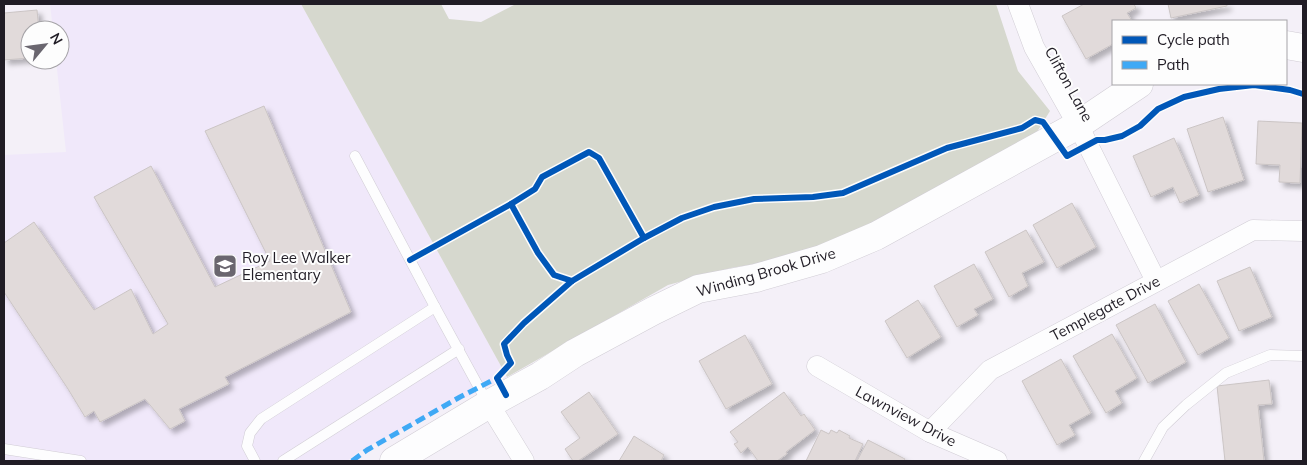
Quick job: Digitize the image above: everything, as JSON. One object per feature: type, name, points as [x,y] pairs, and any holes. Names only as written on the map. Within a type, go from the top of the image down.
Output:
[{"type":"street","name":"Clifton Lane","points":[[1018,4],[1034,47],[1078,125],[1156,281]]},
{"type":"street","points":[[1287,45],[1303,48]]},
{"type":"street","name":"Winding Brook Drive","points":[[394,461],[540,376],[575,353],[653,311],[698,289],[756,278],[822,259],[867,240],[1078,125],[1138,85]]},
{"type":"street","name":"Templegate Drive","points":[[930,432],[990,370],[1253,230],[1303,231]]},
{"type":"street","name":"Lawnview Drive","points":[[817,366],[930,432],[997,461]]},
{"type":"street","points":[[489,404],[524,461]]},
{"type":"lane","points":[[355,156],[489,404]]},
{"type":"lane","points":[[255,461],[247,446],[250,433],[261,419],[435,307]]},
{"type":"lane","points":[[283,461],[459,349]]},
{"type":"lane","points":[[1144,461],[1163,427],[1186,405],[1226,373],[1270,355],[1303,356]]},
{"type":"lane","points":[[4,449],[22,457],[81,461]]},
{"type":"shaded area","name":"Roy Lee Walker Elementary","points":[[50,4],[301,4],[507,377],[361,450],[347,461],[4,461],[4,155],[66,152],[57,70],[70,70],[70,20],[52,20]]},
{"type":"shaded area","points":[[301,4],[441,4],[449,19],[481,22],[516,4],[996,4],[1018,71],[1050,111],[1032,140],[844,241],[798,257],[731,268],[668,285],[507,377]]},
{"type":"building","points":[[1084,4],[1134,4],[1136,8],[1127,13],[1131,20],[1112,20],[1112,45],[1086,59],[1062,16]]},
{"type":"building","points":[[1168,4],[1227,4],[1227,6],[1171,18]]},
{"type":"building","points":[[37,10],[38,20],[20,20],[20,59],[4,60],[4,13]]},
{"type":"building","points":[[264,106],[351,312],[225,377],[229,384],[179,409],[185,421],[170,429],[145,399],[100,422],[94,411],[85,417],[4,292],[4,243],[34,222],[94,310],[131,289],[153,334],[168,324],[94,197],[151,166],[215,287],[270,261],[205,131]]},
{"type":"building","points":[[1223,117],[1244,180],[1208,192],[1187,129]]},
{"type":"building","points":[[1258,121],[1302,123],[1300,183],[1279,182],[1280,165],[1256,164]]},
{"type":"building","points":[[1174,138],[1199,195],[1180,203],[1173,187],[1151,197],[1133,156]]},
{"type":"building","points":[[1072,203],[1096,247],[1057,268],[1033,225]]},
{"type":"building","points":[[1026,230],[1044,262],[1022,273],[1028,286],[1009,297],[985,252]]},
{"type":"building","points":[[974,264],[993,299],[974,309],[978,315],[957,327],[934,286]]},
{"type":"building","points":[[1250,267],[1272,317],[1239,331],[1217,281]]},
{"type":"building","points":[[1199,284],[1229,338],[1198,355],[1168,301]]},
{"type":"building","points":[[918,300],[941,337],[907,358],[885,321]]},
{"type":"building","points":[[1155,304],[1186,362],[1148,383],[1116,325]]},
{"type":"building","points":[[1112,334],[1137,378],[1115,391],[1122,403],[1106,413],[1073,356]]},
{"type":"building","points":[[745,335],[772,384],[726,409],[699,361]]},
{"type":"building","points":[[1061,359],[1091,413],[1069,425],[1075,435],[1057,445],[1022,381]]},
{"type":"building","points":[[1269,380],[1272,404],[1258,405],[1264,461],[1225,461],[1217,386]]},
{"type":"building","points":[[589,392],[618,434],[578,461],[573,461],[565,449],[580,438],[561,412]]},
{"type":"building","points":[[784,392],[801,416],[804,414],[815,430],[777,461],[758,461],[748,447],[741,453],[734,444],[738,442],[730,432]]},
{"type":"building","points":[[821,430],[829,434],[831,430],[837,433],[839,430],[850,436],[849,438],[863,444],[855,461],[806,461]]},
{"type":"building","points":[[634,436],[664,455],[661,461],[619,461]]},
{"type":"building","points":[[868,440],[905,459],[904,461],[857,461]]},
{"type":"marked path","points":[[352,461],[367,450],[497,378]]},
{"type":"cycle path","points":[[506,395],[497,378],[511,363],[504,344],[524,323],[572,281],[644,238],[682,218],[714,207],[754,199],[813,197],[843,193],[947,148],[1022,128],[1035,120],[1043,122],[1067,156],[1097,140],[1122,136],[1140,126],[1158,109],[1184,97],[1219,89],[1254,85],[1290,90],[1303,94]]},
{"type":"cycle path","points":[[511,204],[535,189],[542,177],[589,152],[599,158],[644,238]]},
{"type":"cycle path","points":[[410,260],[511,204],[538,253],[554,275],[572,281]]},
{"type":"place","name":"Roy Lee Walker Elementary","points":[[225,266]]}]
